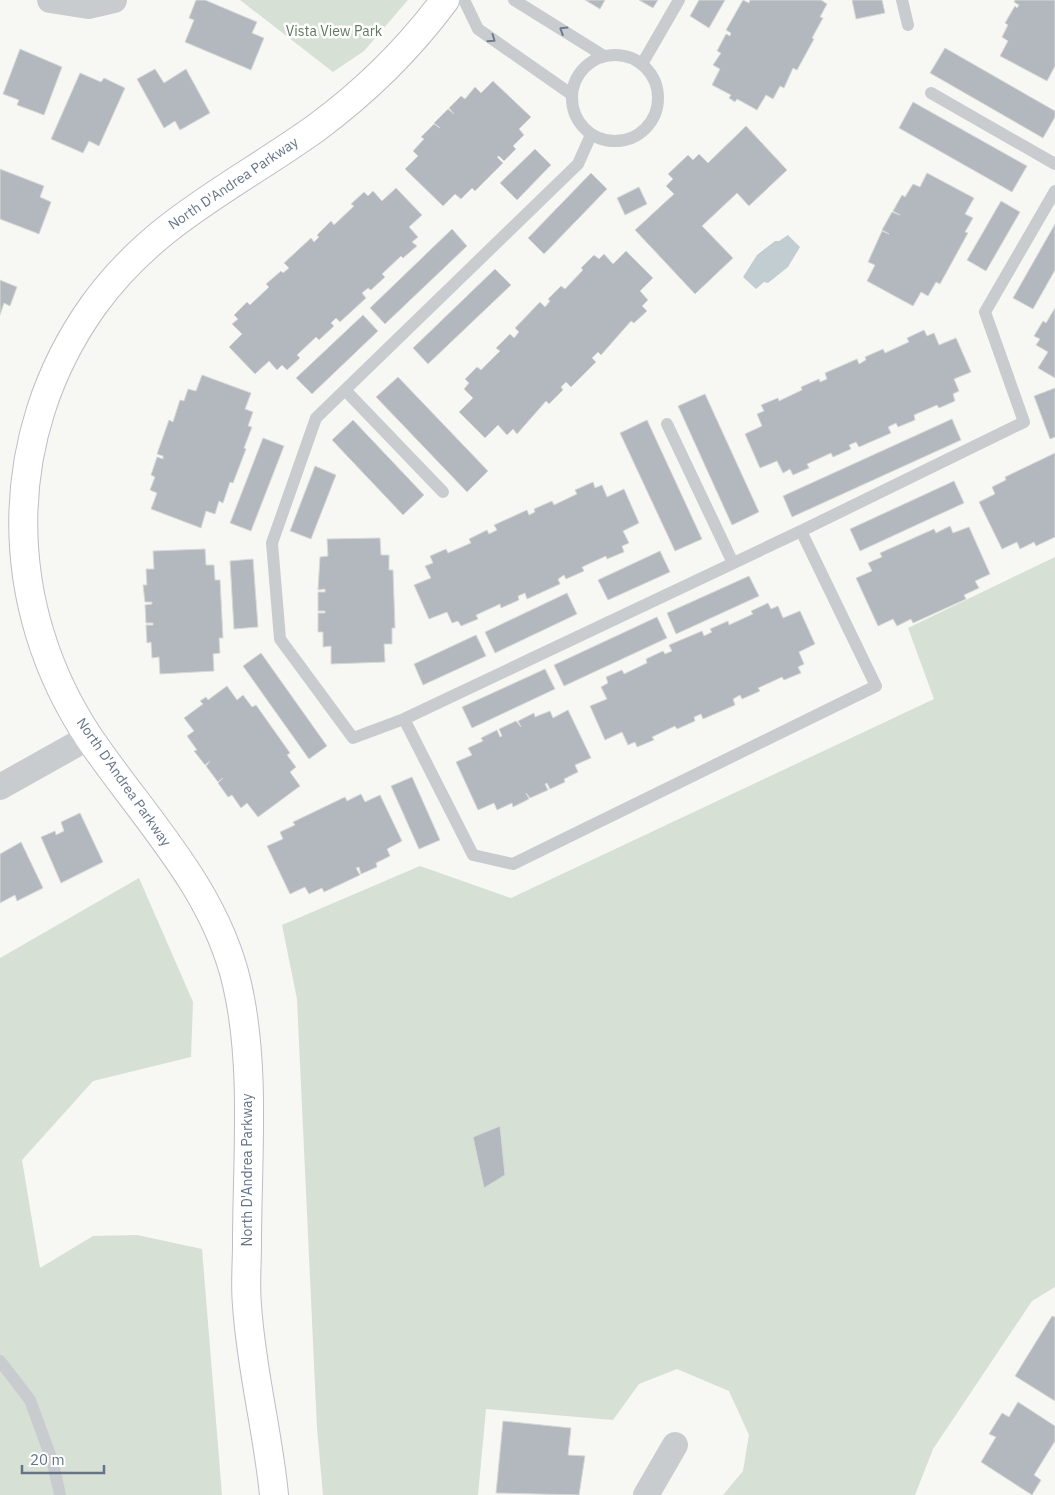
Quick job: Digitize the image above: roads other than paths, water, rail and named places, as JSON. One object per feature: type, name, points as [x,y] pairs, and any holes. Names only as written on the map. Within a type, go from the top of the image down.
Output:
[{"type":"street","points":[[50,0],[88,6],[114,0]]},
{"type":"street","name":"North D'Andrea Parkway","points":[[274,1495],[246,1305],[247,1078],[244,1034],[236,982],[216,921],[191,876],[89,737],[66,697],[47,655],[34,619],[24,567],[22,511],[25,478],[35,426],[56,372],[92,307],[142,249],[182,215],[314,129],[361,93],[408,47],[445,0]]},
{"type":"street","points":[[0,787],[89,737]]},
{"type":"street","points":[[646,1495],[675,1445]]},
{"type":"lane","points":[[464,0],[478,29],[571,94]]},
{"type":"lane","points":[[514,0],[604,56]]},
{"type":"lane","points":[[642,64],[679,0]]},
{"type":"lane","points":[[902,0],[908,25]]},
{"type":"lane","points":[[615,54],[630,57],[642,64],[652,75],[657,88],[658,103],[649,125],[631,139],[606,141],[591,135],[580,125],[572,109],[571,94],[575,81],[583,68],[591,61],[604,56],[615,54]]},
{"type":"lane","points":[[932,93],[1055,164]]},
{"type":"lane","points":[[591,135],[578,164],[316,418],[272,543],[280,639],[353,738],[404,719],[801,531],[1024,422],[985,312],[1055,191]]},
{"type":"lane","points":[[345,390],[443,492]]},
{"type":"lane","points":[[667,424],[733,563]]},
{"type":"lane","points":[[404,719],[473,855],[513,864],[876,686],[801,531]]},
{"type":"lane","points":[[0,1361],[30,1400],[53,1463],[60,1495]]},
{"type":"park label","name":"Vista View Park","points":[[334,31]]}]
